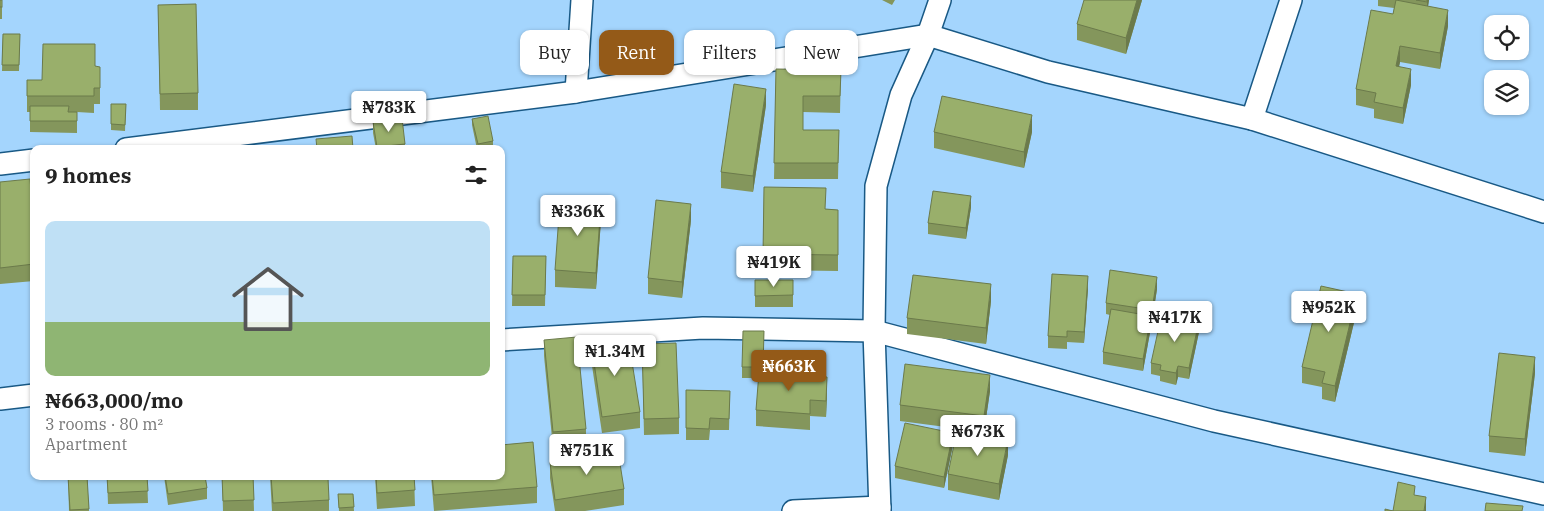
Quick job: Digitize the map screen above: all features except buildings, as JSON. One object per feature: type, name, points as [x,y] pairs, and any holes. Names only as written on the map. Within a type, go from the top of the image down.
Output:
[{"type":"street","points":[[576,92],[582,0]]},
{"type":"street","points":[[793,511],[880,509],[874,331],[876,186],[901,95],[928,34],[940,0]]},
{"type":"street","points":[[1252,119],[1291,0]]},
{"type":"street","points":[[158,145],[576,92],[928,34],[1048,72],[1252,119],[1544,212]]},
{"type":"street","points":[[0,164],[30,160]]},
{"type":"street","points":[[505,340],[703,328],[874,331],[1214,421],[1544,494]]},
{"type":"street","points":[[0,399],[30,395]]}]
